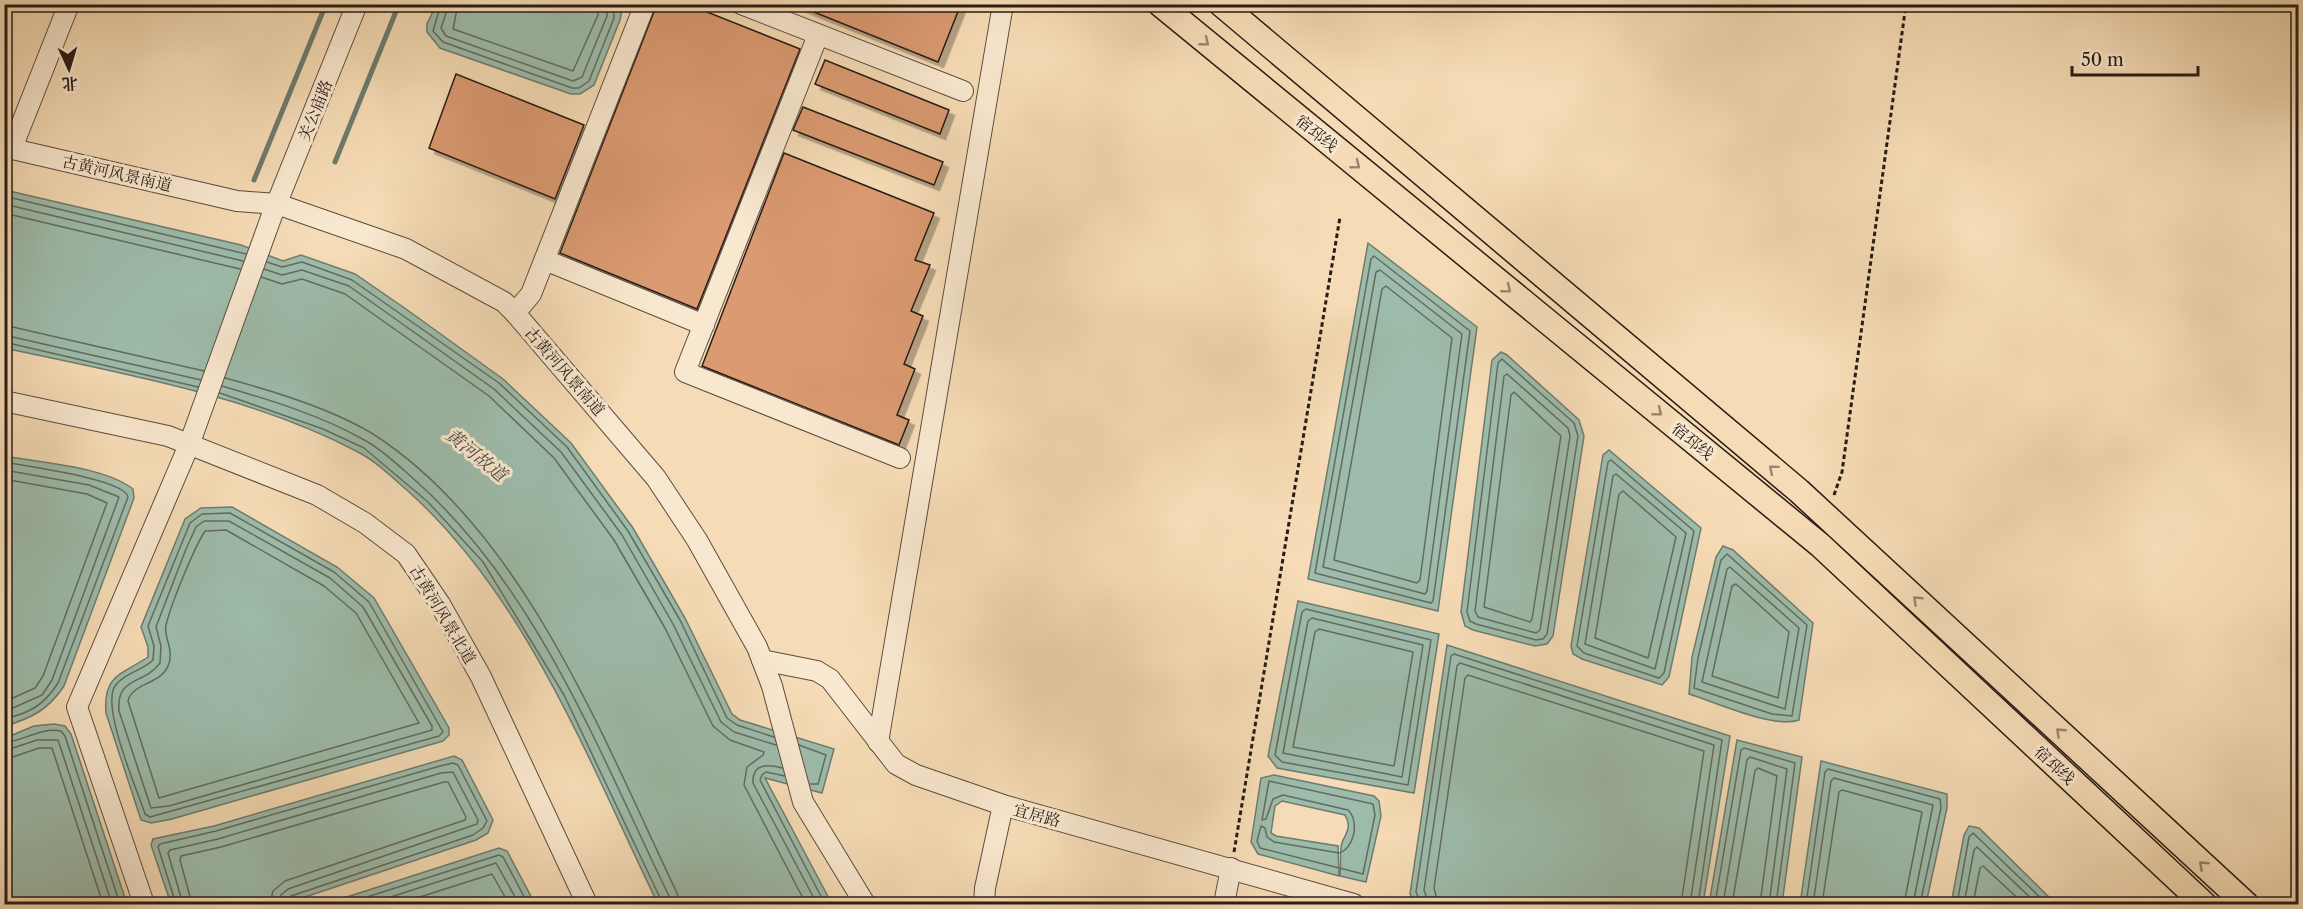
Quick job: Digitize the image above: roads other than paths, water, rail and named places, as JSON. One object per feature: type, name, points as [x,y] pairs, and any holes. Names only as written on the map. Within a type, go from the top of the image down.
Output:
[{"type":"main road","name":"宿邳线","points":[[1160,4],[1820,545],[2204,904]]},
{"type":"main road","name":"宿邳线","points":[[1221,4],[1827,517],[2246,904]]},
{"type":"street","points":[[8,148],[69,4]]},
{"type":"street","name":"关公庙路","points":[[144,904],[77,706],[192,437],[275,209],[357,4]]},
{"type":"street","points":[[515,313],[531,294],[645,4]]},
{"type":"street","points":[[741,4],[963,92]]},
{"type":"street","points":[[878,741],[1003,4]]},
{"type":"street","points":[[818,35],[685,372],[900,458]]},
{"type":"street","name":"古黄河风景南道","points":[[8,148],[275,209],[406,249],[504,302],[656,477],[697,540],[762,660],[772,686],[803,802],[865,904]]},
{"type":"street","points":[[545,260],[704,325]]},
{"type":"street","name":"古黄河风景北道","points":[[4,401],[168,436],[192,437],[317,495],[364,523],[406,554],[440,604],[481,677],[587,904]]},
{"type":"street","name":"宜居路","points":[[762,660],[817,671],[830,679],[896,764],[916,775],[1003,805],[1354,904]]},
{"type":"street","points":[[984,904],[985,888],[1003,805]]},
{"type":"street","points":[[1224,904],[1231,868]]},
{"type":"water","points":[[618,4],[622,11],[620,20],[594,85],[580,94],[571,94],[440,48],[427,32],[427,24],[436,5]]},
{"type":"water","name":"黄河故道","points":[[5,190],[241,245],[283,261],[301,255],[355,274],[503,379],[571,443],[633,528],[685,618],[732,714],[740,720],[834,749],[822,793],[765,778],[832,904],[658,904],[580,740],[522,632],[488,581],[451,534],[409,492],[372,460],[317,432],[230,401],[140,377],[5,348]]},
{"type":"water","points":[[1368,243],[1477,327],[1438,611],[1308,579]]},
{"type":"water","points":[[1501,352],[1579,420],[1584,436],[1553,636],[1547,644],[1535,646],[1473,630],[1465,626],[1461,612],[1492,360]]},
{"type":"water","points":[[1609,450],[1701,528],[1669,677],[1662,685],[1582,659],[1573,654],[1571,646],[1603,455]]},
{"type":"water","points":[[5,456],[71,466],[105,475],[133,489],[134,498],[64,686],[39,712],[5,726]]},
{"type":"water","points":[[232,507],[337,567],[374,598],[449,728],[449,735],[443,741],[172,819],[151,823],[141,820],[106,713],[108,691],[116,678],[148,657],[148,647],[141,627],[185,519],[201,508]]},
{"type":"water","points":[[1723,546],[1733,550],[1813,623],[1799,720],[1788,722],[1760,718],[1689,694],[1692,657],[1716,557]]},
{"type":"water","points":[[1298,601],[1439,634],[1414,793],[1277,768],[1268,756]]},
{"type":"water","points":[[1447,645],[1730,736],[1703,904],[1417,904],[1410,894]]},
{"type":"water","points":[[54,724],[65,726],[71,734],[127,904],[7,904],[4,897],[5,738],[34,726]]},
{"type":"water","points":[[1737,740],[1802,757],[1782,904],[1709,904]]},
{"type":"water","points":[[454,756],[462,760],[493,820],[488,833],[476,840],[284,904],[171,904],[151,845],[153,839],[214,826]]},
{"type":"water","points":[[1821,761],[1947,794],[1947,808],[1926,904],[1800,904]]},
{"type":"water","points":[[1274,775],[1374,796],[1379,801],[1381,816],[1366,882],[1340,876],[1341,847],[1348,825],[1345,815],[1282,801],[1275,806],[1271,833],[1276,836],[1338,846],[1339,876],[1258,854],[1251,842],[1261,778]]},
{"type":"water","points":[[1969,826],[1979,828],[2056,904],[1951,904],[1964,835]]},
{"type":"water","points":[[499,848],[507,851],[535,904],[325,904]]},
{"type":"waterway","points":[[254,180],[326,4]]},
{"type":"waterway","points":[[335,162],[399,4]]}]
